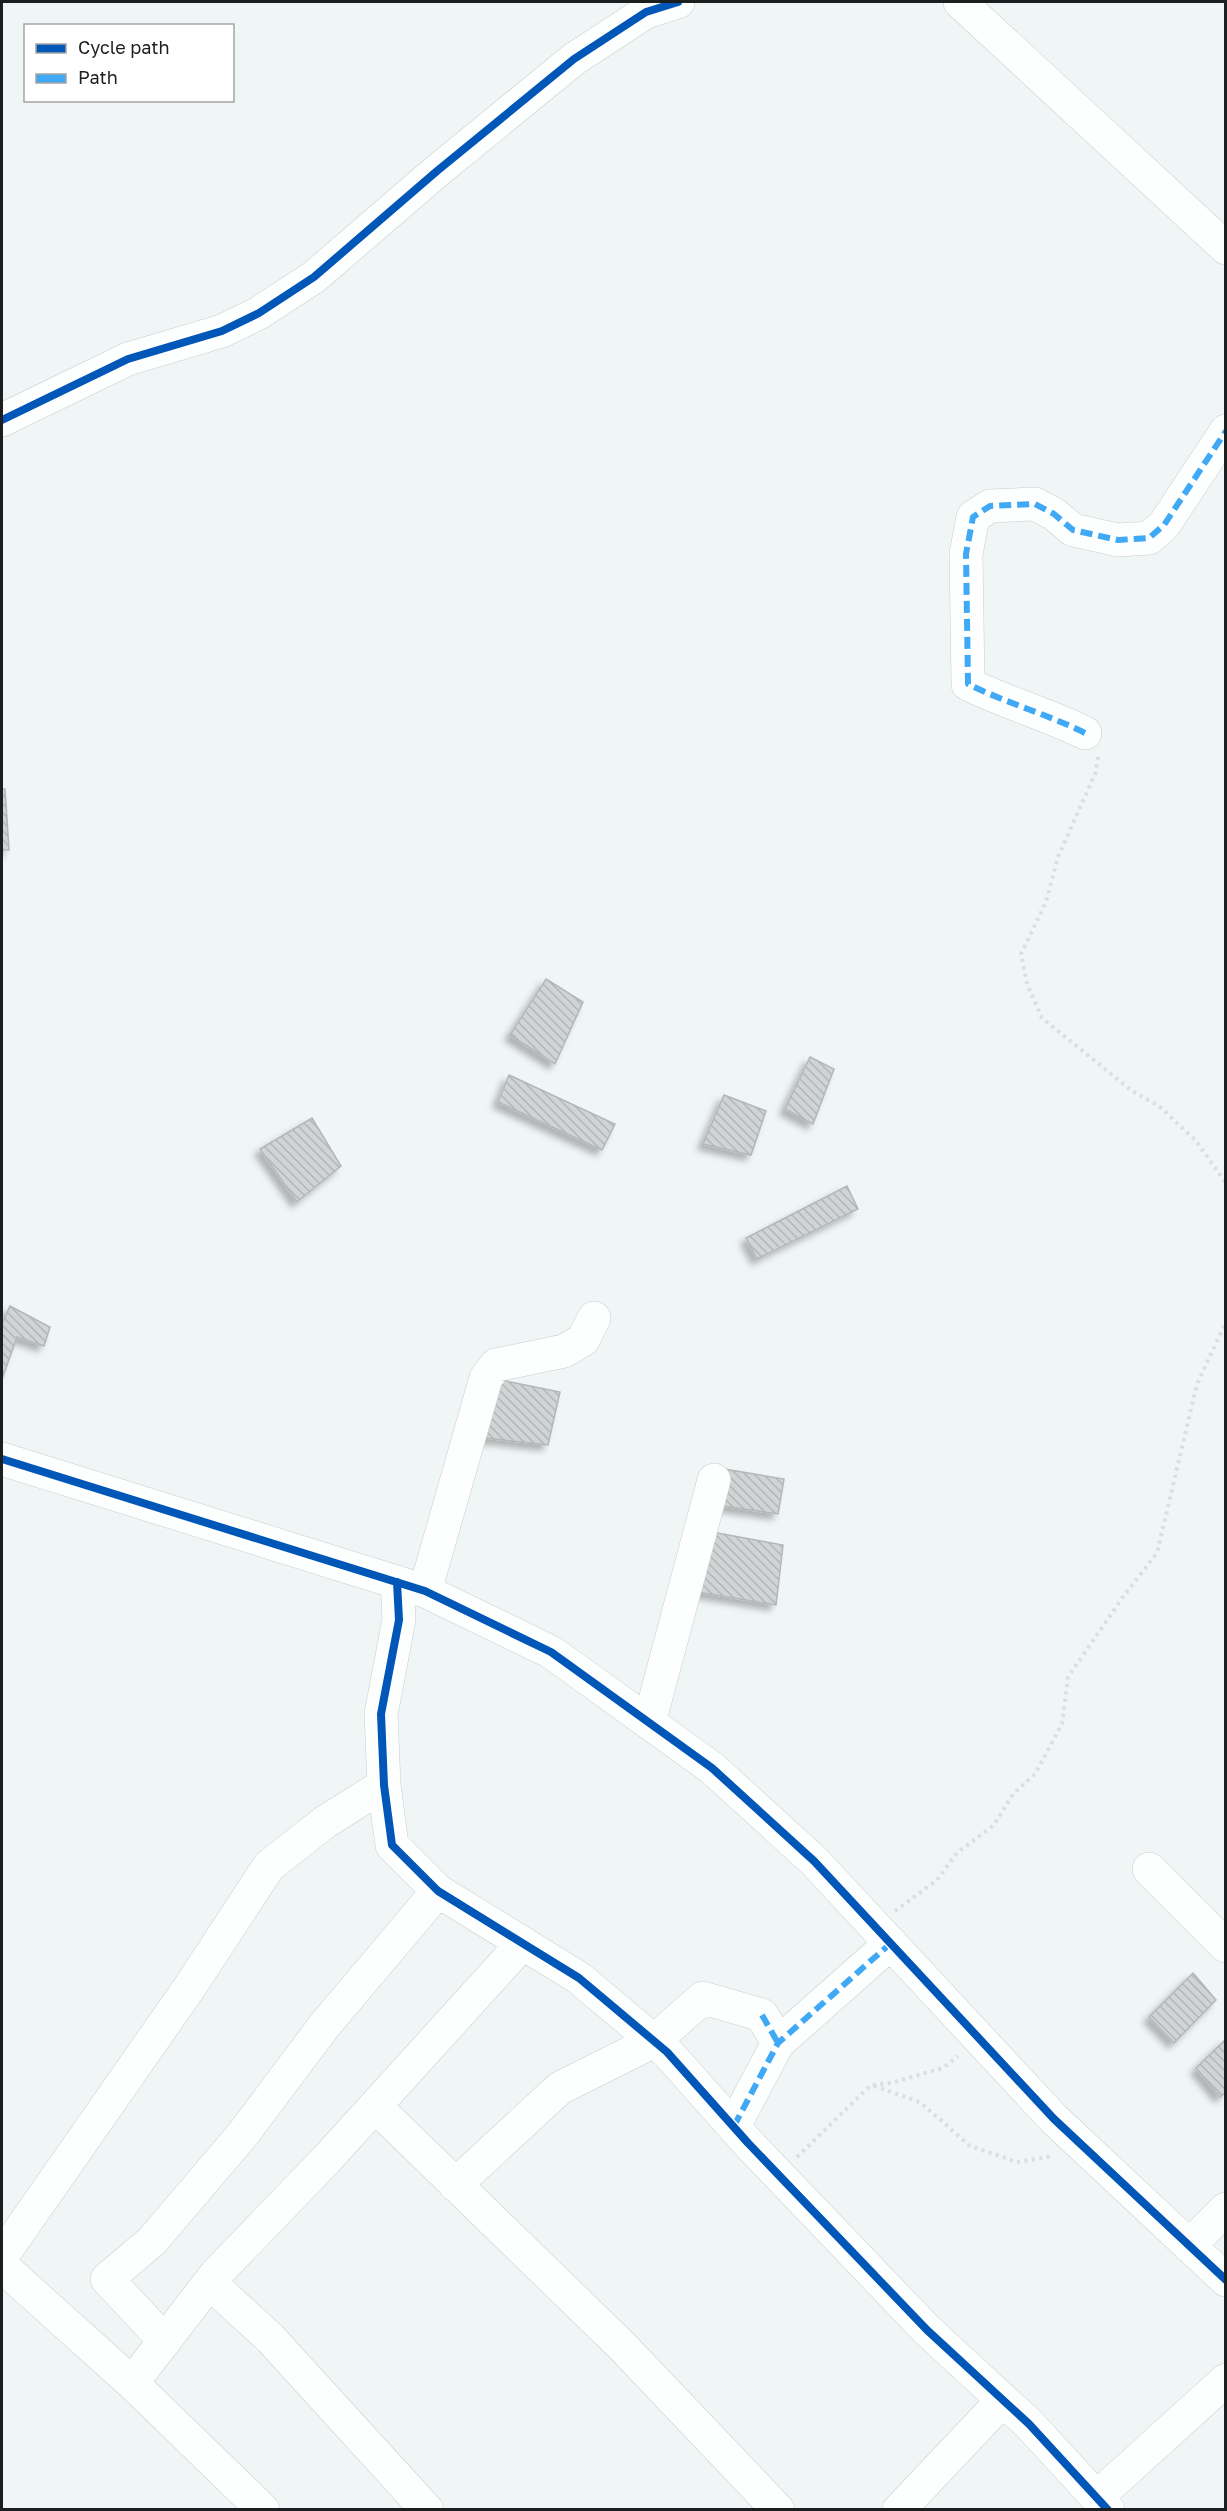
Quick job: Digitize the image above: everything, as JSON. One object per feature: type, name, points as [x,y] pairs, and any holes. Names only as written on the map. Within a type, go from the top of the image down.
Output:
[{"type":"street","points":[[2,420],[128,359],[222,332],[259,313],[314,276],[574,59],[646,12],[678,2]]},
{"type":"street","points":[[960,2],[1226,248]]},
{"type":"street","points":[[1085,733],[1052,716],[1001,700],[968,684],[966,554],[973,517],[990,506],[1035,504],[1054,514],[1073,530],[1118,540],[1149,538],[1164,525],[1226,431]]},
{"type":"street","points":[[594,1318],[583,1340],[564,1351],[496,1365],[486,1378],[399,1620],[381,1714],[384,1785],[392,1845],[438,1891],[579,1978],[654,2041],[927,2330],[1003,2400],[1103,2503],[1226,2380]]},
{"type":"street","points":[[2,1459],[411,1587],[551,1653],[728,1783],[814,1861],[979,2039],[1087,2150],[1226,2280]]},
{"type":"street","points":[[649,1723],[714,1480]]},
{"type":"street","points":[[2,2256],[189,1988],[269,1866],[325,1822],[384,1785]]},
{"type":"street","points":[[1149,1869],[1226,1946]]},
{"type":"street","points":[[165,2341],[107,2280],[152,2241],[220,2161],[324,2026],[438,1891]]},
{"type":"street","points":[[734,2126],[778,2043],[885,1936]]},
{"type":"street","points":[[132,2383],[210,2283],[522,1944]]},
{"type":"street","points":[[455,2185],[560,2088],[654,2041],[703,1998],[762,2014],[778,2043]]},
{"type":"street","points":[[375,2106],[622,2346],[778,2510]]},
{"type":"street","points":[[1189,2246],[1226,2209]]},
{"type":"street","points":[[2,2266],[132,2383],[263,2510]]},
{"type":"street","points":[[210,2283],[278,2346],[427,2510]]},
{"type":"street","points":[[899,2510],[1003,2400]]},
{"type":"path","points":[[1085,733],[1100,747],[1095,774],[1058,857],[1046,902],[1021,954],[1027,984],[1042,1018],[1132,1090],[1159,1106],[1196,1141],[1226,1183]]},
{"type":"path","points":[[885,1936],[900,1905],[937,1880],[957,1853],[994,1825],[1013,1794],[1035,1774],[1062,1724],[1068,1677],[1123,1597],[1157,1553],[1197,1384],[1226,1322]]},
{"type":"path","points":[[779,2174],[871,2085],[891,2083],[943,2068],[979,2039]]},
{"type":"path","points":[[871,2085],[920,2102],[970,2146],[1017,2162],[1087,2150]]},
{"type":"building","points":[[2,789],[5,789],[9,850],[2,850]]},
{"type":"building","points":[[546,979],[583,1002],[555,1064],[510,1035]]},
{"type":"building","points":[[810,1057],[834,1069],[813,1124],[785,1109]]},
{"type":"building","points":[[509,1075],[615,1124],[602,1150],[498,1102]]},
{"type":"building","points":[[724,1095],[766,1111],[751,1155],[703,1144]]},
{"type":"building","points":[[312,1118],[341,1166],[297,1202],[260,1149]]},
{"type":"building","points":[[847,1186],[858,1209],[757,1259],[746,1238]]},
{"type":"building","points":[[10,1306],[50,1327],[44,1346],[17,1337],[2,1379],[2,1324]]},
{"type":"building","points":[[496,1379],[560,1392],[548,1445],[477,1437]]},
{"type":"building","points":[[724,1469],[784,1479],[778,1514],[716,1505]]},
{"type":"building","points":[[712,1532],[783,1545],[776,1605],[685,1590]]},
{"type":"building","points":[[1193,1973],[1216,2000],[1174,2043],[1149,2017]]},
{"type":"building","points":[[1226,2039],[1226,2092],[1220,2097],[1196,2068]]},
{"type":"marked path","points":[[1085,733],[968,684],[966,554],[973,517],[990,506],[1035,504],[1054,514],[1073,530],[1118,540],[1149,538],[1164,525],[1226,431]]},
{"type":"marked path","points":[[734,2126],[778,2043],[891,1943]]},
{"type":"marked path","points":[[762,2015],[778,2043]]},
{"type":"cycle path","points":[[2,420],[128,359],[222,331],[259,313],[314,277],[437,171],[574,59],[646,12],[678,2]]},
{"type":"cycle path","points":[[2,1459],[425,1591],[551,1652],[712,1768],[814,1861],[1054,2119],[1226,2280]]},
{"type":"cycle path","points":[[397,1582],[399,1620],[381,1714],[384,1785],[392,1845],[438,1891],[579,1978],[667,2052],[748,2143],[927,2330],[1029,2424],[1108,2510]]}]
